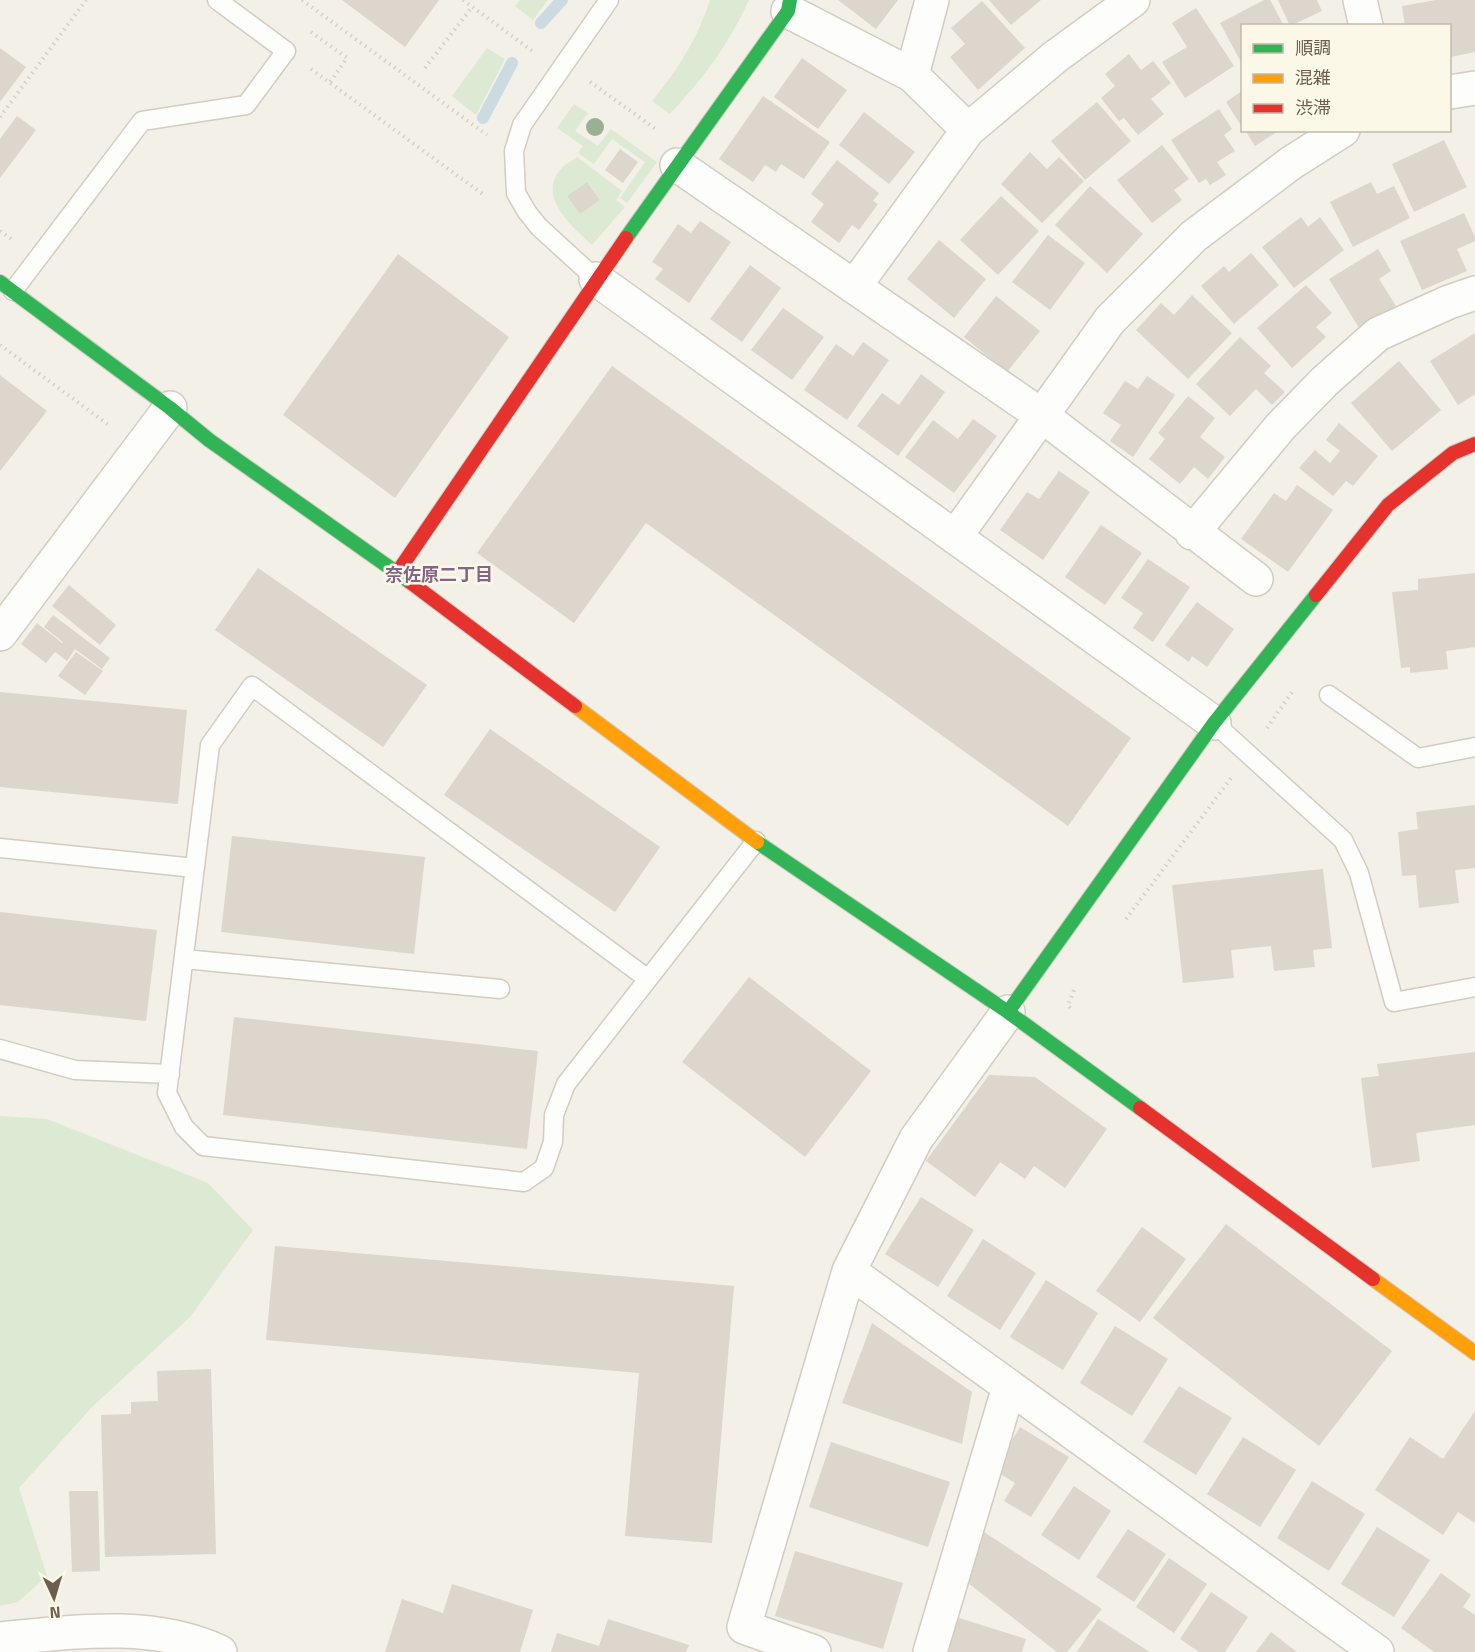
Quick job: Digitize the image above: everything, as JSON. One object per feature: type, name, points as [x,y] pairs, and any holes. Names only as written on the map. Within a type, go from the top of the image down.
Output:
[{"type":"street","points":[[912,75],[932,0]]},
{"type":"street","points":[[854,287],[968,130],[1055,57],[1133,0]]},
{"type":"street","points":[[1360,0],[1366,24]]},
{"type":"street","points":[[397,573],[596,279],[789,5],[912,75],[968,130]]},
{"type":"street","points":[[1451,92],[1475,88]]},
{"type":"street","points":[[955,537],[1110,320],[1194,236],[1291,163],[1339,132]]},
{"type":"street","points":[[677,165],[1041,415],[1192,533],[1256,579]]},
{"type":"street","points":[[596,279],[1214,723]]},
{"type":"street","points":[[7,286],[170,408],[208,440],[397,573],[756,841],[1008,1012],[1475,1353]]},
{"type":"street","points":[[1192,533],[1281,426],[1325,381],[1378,334],[1449,302],[1475,293]]},
{"type":"street","points":[[4,620],[170,408]]},
{"type":"street","points":[[814,1652],[740,1639],[849,1271],[916,1139],[1214,723],[1388,504],[1453,453],[1475,444]]},
{"type":"street","points":[[849,1271],[1377,1652]]},
{"type":"street","points":[[930,1652],[1009,1387]]},
{"type":"street","points":[[0,1639],[114,1631],[193,1641],[220,1652]]},
{"type":"lane","points":[[7,286],[142,121],[246,105],[286,51],[217,0]]},
{"type":"lane","points":[[596,279],[539,227],[527,212],[516,193],[514,151],[522,125],[609,0]]},
{"type":"lane","points":[[648,979],[252,686],[210,746],[167,1093],[184,1126],[203,1146],[524,1182],[544,1168],[553,1142],[554,1115],[566,1084],[756,841]]},
{"type":"lane","points":[[1329,695],[1418,758],[1475,747]]},
{"type":"lane","points":[[1214,723],[1343,840],[1359,873],[1394,1002],[1475,987]]},
{"type":"lane","points":[[0,848],[195,868]]},
{"type":"lane","points":[[184,959],[500,989]]},
{"type":"lane","points":[[0,1049],[75,1070],[170,1074]]},
{"type":"path","points":[[0,117],[86,0]]},
{"type":"path","points":[[302,0],[490,137]]},
{"type":"path","points":[[464,0],[662,134]]},
{"type":"path","points":[[425,68],[472,7]]},
{"type":"path","points":[[330,82],[347,58]]},
{"type":"path","points":[[342,91],[488,198]]},
{"type":"path","points":[[0,345],[99,416],[139,450]]},
{"type":"green space","points":[[520,0],[548,0],[533,20],[515,6]]},
{"type":"green space","points":[[710,0],[749,0],[714,60],[670,114],[652,101],[686,54]]},
{"type":"green space","points":[[487,48],[505,59],[476,115],[452,96]]},
{"type":"green space","points":[[574,104],[588,113],[575,131],[598,146],[611,129],[657,162],[627,203],[620,198],[645,162],[612,139],[594,164],[578,153],[583,146],[557,128]]},
{"type":"green space","points":[[577,157],[622,191],[616,200],[625,207],[592,245],[560,211],[553,190],[554,180],[561,169]],"holes":[[[587,182],[600,200],[580,214],[567,196]]]},
{"type":"green space","points":[[0,1116],[47,1119],[208,1183],[253,1230],[190,1317],[92,1407],[19,1488],[47,1576],[18,1602],[0,1606]]},
{"type":"building","points":[[342,0],[439,0],[405,47]]},
{"type":"building","points":[[838,0],[898,0],[876,29]]},
{"type":"building","points":[[989,0],[1041,0],[1011,25]]},
{"type":"building","points":[[1264,0],[1270,0],[1283,24],[1241,24],[1241,62],[1220,23]]},
{"type":"building","points":[[1278,0],[1317,0],[1322,11],[1294,24],[1289,24]]},
{"type":"building","points":[[1436,0],[1475,0],[1475,52],[1451,57],[1451,24],[1405,24],[1402,6]]},
{"type":"building","points":[[982,1],[1025,48],[978,90],[950,57],[965,44],[951,28]]},
{"type":"building","points":[[1196,8],[1234,66],[1185,98],[1162,62],[1187,47],[1172,23]]},
{"type":"building","points":[[0,48],[26,67],[0,102]]},
{"type":"building","points":[[1129,54],[1141,70],[1153,61],[1171,83],[1151,99],[1164,114],[1138,135],[1124,118],[1119,121],[1101,98],[1115,86],[1105,74]]},
{"type":"building","points":[[802,58],[847,90],[818,129],[774,97]]},
{"type":"building","points":[[1241,92],[1241,125],[1226,102]]},
{"type":"building","points":[[763,96],[830,142],[804,179],[781,164],[776,172],[765,165],[753,182],[719,159]]},
{"type":"building","points":[[1097,102],[1131,141],[1085,180],[1051,141]]},
{"type":"building","points":[[1219,109],[1232,129],[1224,135],[1235,151],[1217,162],[1226,175],[1210,185],[1206,179],[1199,183],[1171,140]]},
{"type":"building","points":[[864,112],[915,152],[889,184],[839,145]]},
{"type":"building","points":[[17,116],[36,130],[0,178],[0,139]]},
{"type":"building","points":[[1246,132],[1277,132],[1255,146]]},
{"type":"building","points":[[1444,140],[1467,187],[1414,212],[1392,164]]},
{"type":"building","points":[[1162,145],[1189,179],[1174,190],[1182,200],[1152,223],[1117,180]]},
{"type":"building","points":[[620,149],[638,162],[623,183],[605,170]]},
{"type":"building","points":[[1030,152],[1047,169],[1059,157],[1084,181],[1042,223],[1001,184]]},
{"type":"building","points":[[837,160],[879,193],[873,201],[878,204],[859,230],[852,225],[839,243],[811,222],[824,204],[811,194]]},
{"type":"building","points":[[587,182],[600,200],[580,214],[567,196]]},
{"type":"building","points":[[1371,182],[1377,194],[1394,186],[1410,218],[1353,247],[1330,202]]},
{"type":"building","points":[[1090,186],[1143,234],[1107,273],[1055,225]]},
{"type":"building","points":[[1001,196],[1039,231],[998,275],[960,240]]},
{"type":"building","points":[[1464,213],[1475,237],[1475,241],[1457,249],[1467,271],[1422,290],[1400,241]]},
{"type":"building","points":[[1301,217],[1308,227],[1320,217],[1344,250],[1294,288],[1262,247]]},
{"type":"building","points":[[700,221],[731,242],[689,303],[655,279],[663,269],[652,262],[678,224],[691,233]]},
{"type":"building","points":[[1048,235],[1085,263],[1050,310],[1012,282]]},
{"type":"building","points":[[939,240],[986,279],[954,318],[907,279]]},
{"type":"building","points":[[1378,249],[1391,271],[1379,279],[1396,306],[1359,328],[1329,279]]},
{"type":"building","points":[[1251,253],[1279,285],[1234,324],[1201,286],[1224,266],[1229,272]]},
{"type":"building","points":[[398,254],[509,337],[395,498],[283,415]]},
{"type":"building","points":[[750,265],[781,288],[742,342],[710,319]]},
{"type":"building","points":[[1306,285],[1332,313],[1316,327],[1326,337],[1292,368],[1257,328]]},
{"type":"building","points":[[1192,295],[1232,333],[1188,379],[1136,330],[1161,303],[1174,315]]},
{"type":"building","points":[[996,296],[1040,331],[1007,372],[964,337]]},
{"type":"building","points":[[783,308],[824,337],[792,380],[751,350]]},
{"type":"building","points":[[1475,333],[1475,394],[1458,405],[1430,361]]},
{"type":"building","points":[[1240,337],[1271,366],[1264,373],[1285,392],[1272,405],[1256,389],[1230,416],[1196,384]]},
{"type":"building","points":[[863,342],[889,360],[847,420],[804,390],[836,344],[853,356]]},
{"type":"building","points":[[1399,361],[1441,410],[1392,451],[1351,403]]},
{"type":"building","points":[[612,366],[1131,738],[1068,826],[646,523],[574,623],[477,553]]},
{"type":"building","points":[[921,374],[945,392],[898,456],[857,426],[882,393],[899,405]]},
{"type":"building","points":[[0,375],[47,411],[0,471]]},
{"type":"building","points":[[1147,376],[1175,395],[1133,457],[1110,441],[1121,425],[1103,413],[1125,381],[1138,389]]},
{"type":"building","points":[[1188,396],[1215,418],[1200,437],[1225,457],[1208,479],[1194,467],[1180,484],[1149,459],[1165,439],[1158,433]]},
{"type":"building","points":[[973,419],[997,436],[954,493],[905,457],[933,420],[958,439]]},
{"type":"building","points":[[1339,423],[1378,456],[1353,486],[1346,481],[1333,496],[1299,468],[1315,450],[1330,463],[1340,451],[1326,440]]},
{"type":"building","points":[[1059,471],[1090,492],[1043,560],[1000,530],[1027,492],[1039,499]]},
{"type":"building","points":[[1297,485],[1333,510],[1288,572],[1241,539],[1274,493],[1286,501]]},
{"type":"building","points":[[1101,525],[1142,553],[1105,605],[1065,577]]},
{"type":"building","points":[[1148,559],[1190,587],[1153,642],[1133,628],[1143,613],[1121,598]]},
{"type":"building","points":[[258,568],[427,685],[383,747],[215,630]]},
{"type":"building","points":[[1475,573],[1475,647],[1446,651],[1448,669],[1410,673],[1410,667],[1401,668],[1392,592],[1418,590],[1418,579]]},
{"type":"building","points":[[69,585],[116,625],[100,645],[52,606]]},
{"type":"building","points":[[1197,602],[1234,629],[1207,667],[1192,656],[1189,662],[1165,645]]},
{"type":"building","points":[[53,615],[110,658],[102,669],[75,649],[67,661],[55,652],[46,663],[21,644],[37,623],[62,643],[44,627]]},
{"type":"building","points":[[76,652],[103,671],[85,695],[58,676]]},
{"type":"building","points":[[0,692],[187,710],[178,804],[0,787]]},
{"type":"building","points":[[490,729],[660,847],[615,912],[444,795]]},
{"type":"building","points":[[1475,805],[1475,868],[1455,870],[1459,903],[1419,908],[1416,875],[1402,876],[1398,832],[1418,829],[1416,812]]},
{"type":"building","points":[[232,836],[425,857],[414,954],[221,932]]},
{"type":"building","points":[[1323,869],[1332,948],[1313,950],[1315,967],[1274,971],[1271,946],[1231,950],[1234,978],[1183,983],[1172,885]]},
{"type":"building","points":[[0,912],[157,930],[146,1021],[0,1005]]},
{"type":"building","points":[[749,977],[871,1071],[805,1157],[682,1062]]},
{"type":"building","points":[[234,1017],[538,1051],[527,1149],[223,1115]]},
{"type":"building","points":[[1475,1052],[1475,1125],[1416,1133],[1420,1161],[1372,1168],[1361,1078],[1379,1076],[1377,1064]]},
{"type":"building","points":[[989,1075],[1035,1077],[1107,1129],[1065,1188],[1034,1166],[1025,1179],[1000,1162],[975,1197],[926,1161]]},
{"type":"building","points":[[921,1197],[974,1230],[938,1287],[885,1254]]},
{"type":"building","points":[[1226,1224],[1392,1351],[1319,1446],[1153,1318]]},
{"type":"building","points":[[1142,1227],[1186,1259],[1140,1322],[1096,1291]]},
{"type":"building","points":[[983,1239],[1036,1273],[1000,1330],[947,1296]]},
{"type":"building","points":[[275,1246],[734,1286],[712,1543],[625,1536],[639,1373],[266,1340]]},
{"type":"building","points":[[1046,1280],[1098,1313],[1063,1370],[1010,1337]]},
{"type":"building","points":[[872,1323],[972,1392],[962,1444],[842,1403]]},
{"type":"building","points":[[1115,1326],[1168,1359],[1132,1416],[1080,1383]]},
{"type":"building","points":[[211,1369],[216,1554],[105,1557],[101,1415],[131,1414],[131,1402],[158,1401],[157,1371]]},
{"type":"building","points":[[1179,1386],[1232,1418],[1196,1475],[1143,1442]]},
{"type":"building","points":[[1475,1411],[1475,1523],[1458,1512],[1443,1535],[1375,1490],[1410,1437],[1443,1459]]},
{"type":"building","points":[[1020,1427],[1069,1457],[1031,1517],[1004,1501],[1015,1483],[994,1470]]},
{"type":"building","points":[[1243,1437],[1296,1470],[1260,1527],[1207,1494]]},
{"type":"building","points":[[831,1442],[950,1482],[928,1547],[809,1507]]},
{"type":"building","points":[[1312,1481],[1365,1514],[1329,1571],[1277,1538]]},
{"type":"building","points":[[1074,1486],[1111,1511],[1079,1560],[1041,1535]]},
{"type":"building","points":[[69,1491],[98,1491],[100,1571],[72,1572]]},
{"type":"building","points":[[1377,1527],[1430,1560],[1394,1617],[1341,1584]]},
{"type":"building","points":[[1128,1529],[1166,1554],[1134,1602],[1096,1577]]},
{"type":"building","points":[[984,1532],[1102,1609],[1067,1652],[1057,1652],[963,1579]]},
{"type":"building","points":[[795,1551],[903,1583],[883,1649],[775,1616]]},
{"type":"building","points":[[1169,1558],[1207,1584],[1174,1633],[1136,1607]]},
{"type":"building","points":[[1441,1573],[1471,1595],[1463,1607],[1475,1615],[1475,1652],[1434,1652],[1401,1628]]},
{"type":"building","points":[[452,1584],[533,1610],[520,1652],[385,1652],[402,1599],[443,1613]]},
{"type":"building","points":[[1211,1592],[1248,1617],[1225,1652],[1199,1652],[1180,1639]]},
{"type":"building","points":[[956,1617],[1026,1639],[1022,1652],[945,1652]]},
{"type":"building","points":[[608,1619],[689,1645],[686,1652],[551,1652],[557,1633],[599,1646]]},
{"type":"building","points":[[1098,1619],[1150,1652],[1077,1652]]},
{"type":"building","points":[[1271,1632],[1297,1652],[1256,1652]]},
{"type":"waterway","points":[[541,23],[562,0]]},
{"type":"waterway","points":[[483,118],[512,63]]},
{"type":"traffic: fast","points":[[626,238],[788,11],[790,0]]},
{"type":"traffic: fast","points":[[0,282],[170,408],[209,440],[410,582]]},
{"type":"traffic: fast","points":[[1008,1012],[1214,723],[1316,595]]},
{"type":"traffic: fast","points":[[757,842],[1008,1012],[1140,1108]]},
{"type":"traffic: slow","points":[[575,706],[757,842]]},
{"type":"traffic: slow","points":[[1373,1279],[1475,1353]]},
{"type":"traffic: jam","points":[[397,573],[626,238]]},
{"type":"traffic: jam","points":[[1316,595],[1388,505],[1453,453],[1475,444]]},
{"type":"traffic: jam","points":[[410,582],[575,706]]},
{"type":"traffic: jam","points":[[1140,1108],[1373,1279]]},
{"type":"district","name":"奈佐原二丁目","points":[[439,575]]}]
